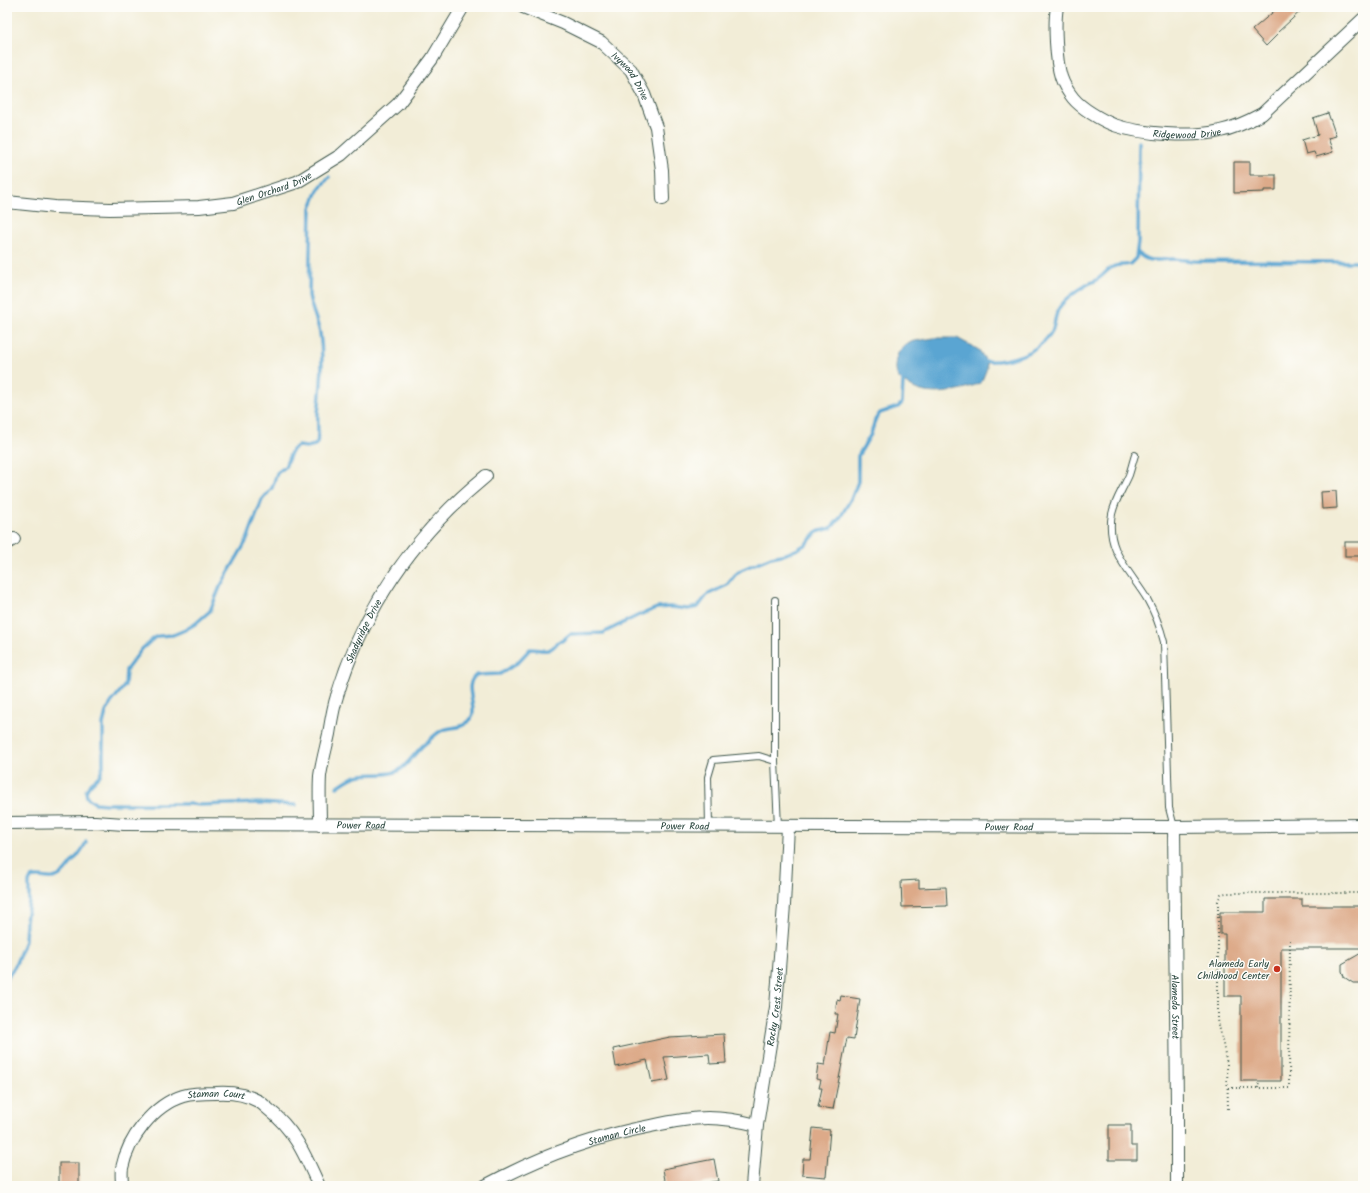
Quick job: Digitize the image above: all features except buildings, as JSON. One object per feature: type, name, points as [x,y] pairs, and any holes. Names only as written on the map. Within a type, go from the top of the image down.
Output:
[{"type":"street","name":"Glen Orchard Drive","points":[[7,202],[55,207],[110,209],[199,207],[233,203],[297,182],[341,155],[398,104],[432,59],[463,7]]},
{"type":"street","name":"Ivywood Drive","points":[[523,7],[563,23],[601,42],[631,70],[644,94],[656,127],[662,170],[663,199]]},
{"type":"street","name":"Ridgewood Drive","points":[[1057,7],[1057,53],[1061,78],[1073,98],[1092,114],[1114,125],[1169,134],[1195,134],[1220,131],[1247,122],[1262,114],[1363,19]]},
{"type":"street","name":"Shadyridge Drive","points":[[320,825],[320,776],[336,697],[350,658],[365,625],[379,598],[401,565],[433,525],[459,498],[486,476]]},
{"type":"street","name":"Power Road","points":[[7,823],[95,822],[124,824],[783,827],[1174,827],[1363,825]]},
{"type":"street","name":"Rocky Crest Street","points":[[752,1186],[757,1125],[776,1007],[784,905],[783,827]]},
{"type":"street","name":"Alameda Street","points":[[1174,827],[1178,1104],[1177,1186]]},
{"type":"street","name":"Staman Court","points":[[122,1186],[122,1168],[130,1147],[146,1120],[161,1107],[182,1096],[233,1092],[258,1100],[291,1130],[319,1186]]},
{"type":"street","name":"Staman Circle","points":[[485,1186],[517,1169],[551,1154],[630,1129],[670,1122],[708,1118],[734,1120],[757,1125]]},
{"type":"lane","points":[[1135,454],[1128,476],[1119,493],[1112,514],[1110,530],[1114,547],[1148,600],[1160,625],[1164,642],[1169,808],[1174,827]]},
{"type":"lane","points":[[775,600],[775,761],[783,827]]},
{"type":"lane","points":[[708,826],[708,778],[713,760],[759,756],[775,761]]},
{"type":"path","points":[[1228,1109],[1226,1056],[1219,1028],[1218,901],[1221,894],[1363,893]]},
{"type":"path","points":[[1228,1088],[1289,1088],[1290,937]]},
{"type":"path","points":[[1218,975],[1225,976]]},
{"type":"path","points":[[1258,1088],[1259,1081]]},
{"type":"water","points":[[934,338],[957,338],[979,350],[986,361],[987,368],[981,383],[963,389],[934,393],[915,389],[903,382],[898,377],[896,371],[898,352],[909,342]]},
{"type":"waterway","points":[[982,361],[1011,358],[1039,346],[1052,331],[1058,311],[1067,299],[1088,284],[1098,279],[1110,268],[1117,265],[1130,264],[1136,258],[1138,242],[1139,142]]},
{"type":"waterway","points":[[296,805],[258,803],[201,805],[107,804],[95,803],[87,797],[86,791],[100,775],[103,766],[103,724],[106,712],[111,703],[125,685],[126,670],[142,649],[153,639],[158,636],[173,635],[185,630],[195,624],[210,611],[220,587],[247,540],[262,500],[272,488],[277,473],[285,467],[292,450],[298,446],[307,447],[317,443],[322,353],[320,333],[309,295],[311,208],[318,190],[329,177]]},
{"type":"waterway","points":[[1137,252],[1141,256],[1152,260],[1180,259],[1194,261],[1363,262]]},
{"type":"waterway","points":[[337,787],[354,777],[365,774],[387,774],[399,770],[407,764],[422,746],[439,732],[462,726],[469,721],[473,710],[470,686],[476,675],[500,674],[517,663],[530,649],[551,649],[570,634],[603,633],[657,608],[670,607],[688,609],[698,607],[707,595],[727,585],[741,570],[771,557],[786,554],[798,549],[806,544],[817,532],[831,528],[840,518],[852,497],[858,482],[858,456],[871,434],[875,420],[880,413],[898,407],[902,403],[903,381],[906,380]]},
{"type":"waterway","points":[[7,978],[15,966],[25,941],[29,901],[29,882],[31,878],[57,877],[79,854],[86,842]]},
{"type":"place","name":"Alameda Early Childhood Center","points":[[1277,969]]}]
